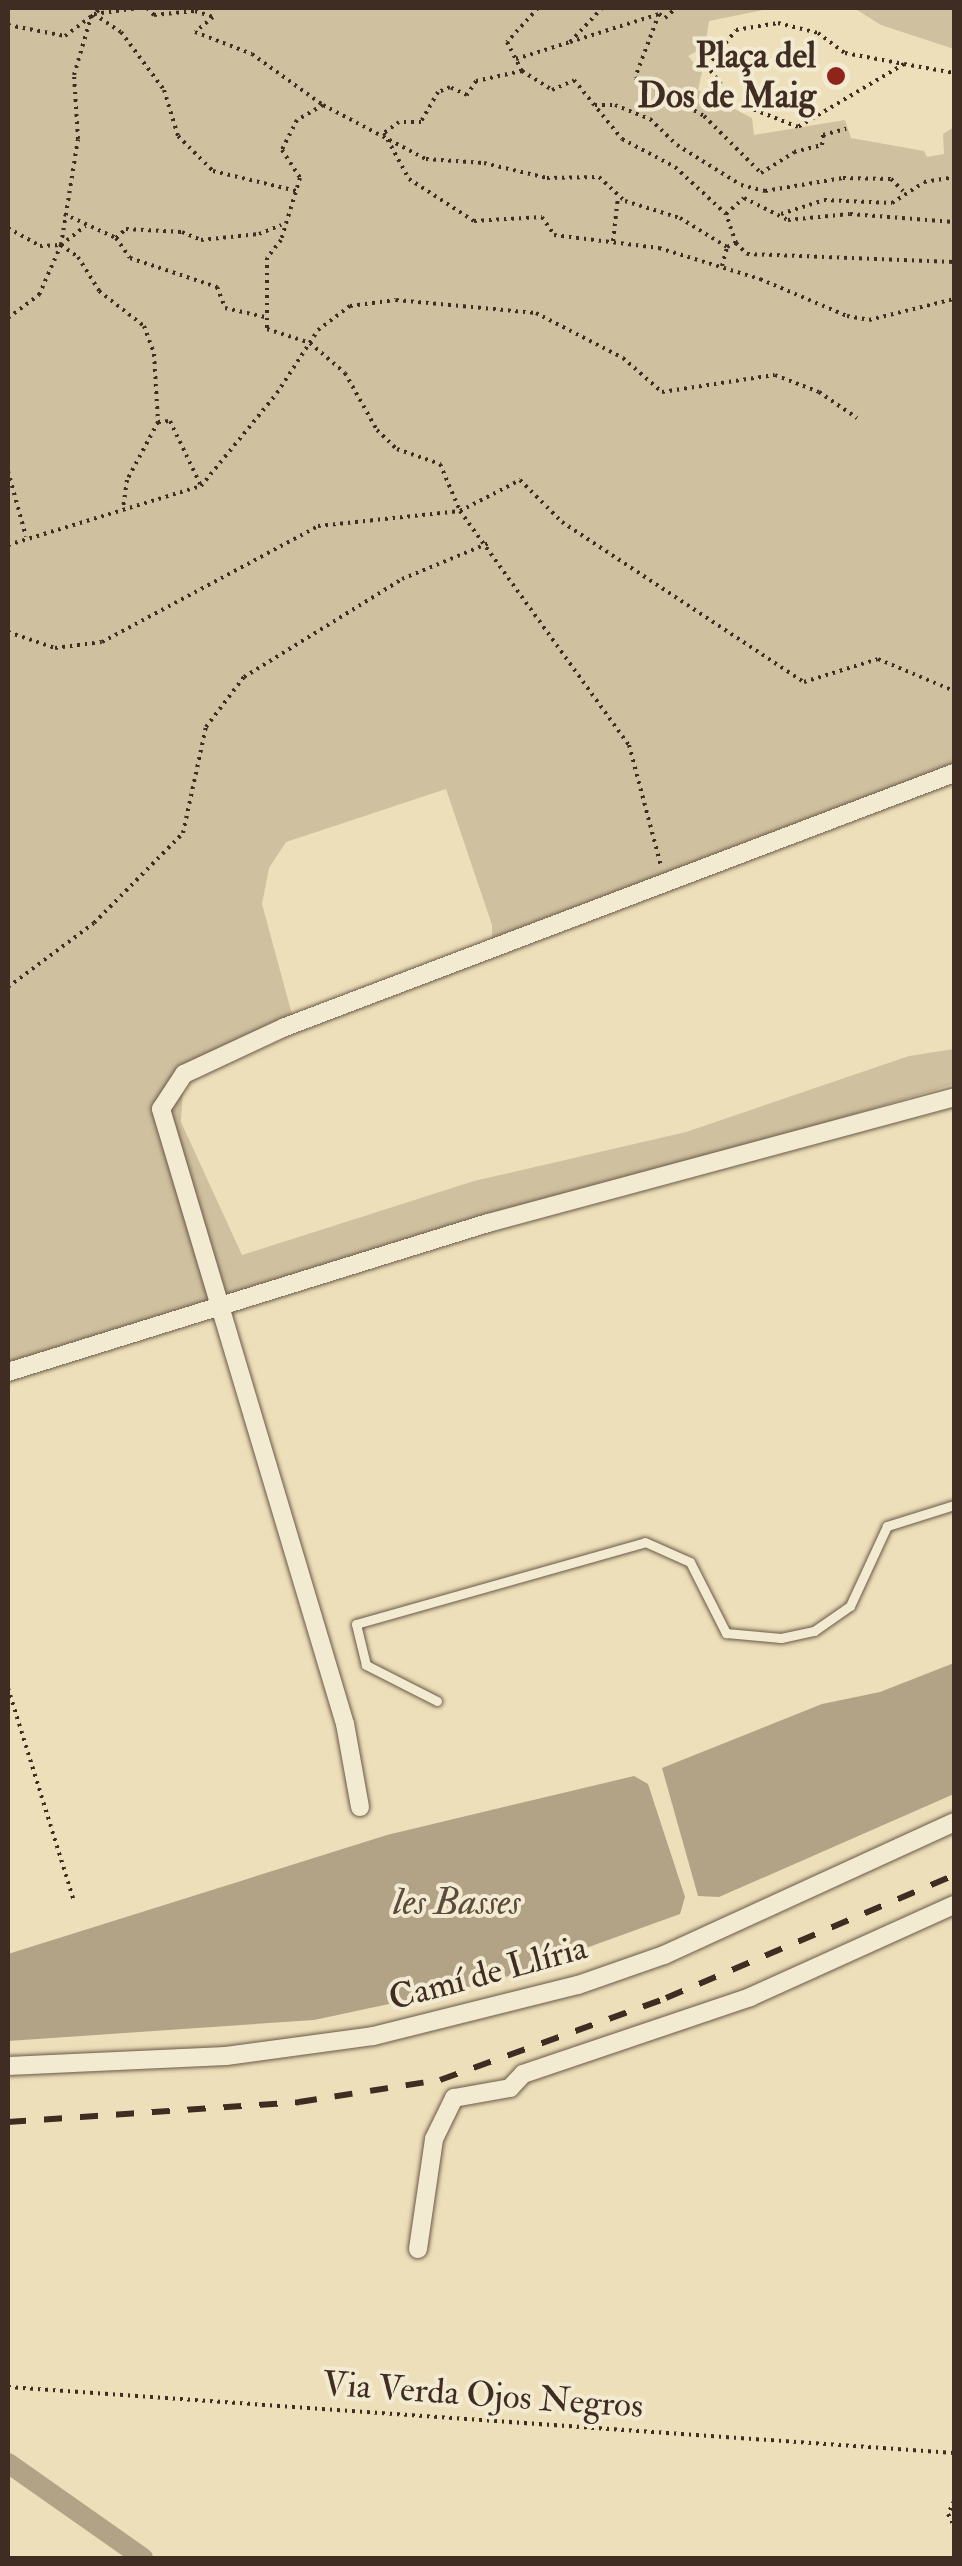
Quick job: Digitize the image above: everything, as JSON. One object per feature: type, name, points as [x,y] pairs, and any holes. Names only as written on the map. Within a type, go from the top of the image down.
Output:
[{"type":"street","points":[[360,1807],[344,1724],[161,1109],[184,1074],[285,1027],[954,773]]},
{"type":"street","points":[[8,1372],[488,1224],[954,1096]]},
{"type":"street","name":"Camí de Llíria","points":[[8,2066],[226,2056],[373,2036],[578,1986],[664,1955],[954,1822]]},
{"type":"street","points":[[418,2249],[434,2138],[454,2098],[510,2088],[523,2074],[750,1997],[954,1905]]},
{"type":"lane","points":[[437,1701],[366,1665],[356,1624],[645,1542],[690,1562],[726,1633],[782,1638],[814,1631],[850,1606],[887,1526],[954,1504]]},
{"type":"path","points":[[8,26],[64,36],[101,8]]},
{"type":"path","points":[[94,14],[139,8]]},
{"type":"path","points":[[147,8],[154,15],[195,11],[213,17],[195,32],[230,51],[252,54],[324,105],[384,132],[426,158],[484,163],[547,178],[599,177],[618,197],[680,218],[727,246]]},
{"type":"path","points":[[538,8],[507,42],[522,71],[552,90],[574,80],[622,139],[676,166],[726,214],[736,242],[747,254],[954,262]]},
{"type":"path","points":[[570,42],[602,8]]},
{"type":"path","points":[[516,59],[658,14],[666,18],[676,8]]},
{"type":"path","points":[[94,14],[121,32],[164,90],[178,136],[213,171],[297,191]]},
{"type":"path","points":[[8,318],[39,294],[61,245],[78,139],[74,75],[94,14]]},
{"type":"path","points":[[658,14],[635,78],[704,116],[761,172],[794,152],[822,145],[823,135],[846,130]]},
{"type":"path","points":[[904,64],[798,127],[735,102],[707,66],[736,30],[778,23],[818,33],[845,52],[954,73]]},
{"type":"path","points":[[384,132],[398,122],[421,122],[438,92],[450,87],[468,95],[476,81],[522,71]]},
{"type":"path","points":[[595,105],[615,104],[650,119],[677,145],[741,184],[765,191],[843,178],[891,179],[902,190]]},
{"type":"path","points":[[324,105],[297,120],[282,150],[300,178],[281,225],[281,240],[267,258],[267,329],[310,343],[345,373],[377,430],[396,449],[440,464],[460,511],[489,543],[629,746],[666,885]]},
{"type":"path","points":[[384,132],[409,179],[474,221],[542,217],[554,235],[614,243],[722,266],[869,320],[954,298]]},
{"type":"path","points":[[780,214],[824,200],[892,203],[902,190],[954,177]]},
{"type":"path","points":[[614,243],[618,197]]},
{"type":"path","points":[[726,214],[744,198],[788,220],[850,214],[954,222]]},
{"type":"path","points":[[63,214],[116,238],[130,258],[216,287],[225,308],[265,317]]},
{"type":"path","points":[[116,238],[126,228],[182,232],[201,240],[281,225]]},
{"type":"path","points":[[8,228],[40,246],[61,245],[85,226]]},
{"type":"path","points":[[727,246],[736,242]]},
{"type":"path","points":[[61,245],[78,257],[99,291],[144,326],[154,354],[158,422],[127,480],[122,508]]},
{"type":"path","points":[[722,266],[727,246]]},
{"type":"path","points":[[8,546],[202,486],[310,343],[350,306],[396,300],[536,313],[623,358],[662,392],[775,375],[818,392],[856,418]]},
{"type":"path","points":[[158,422],[170,420],[202,486]]},
{"type":"path","points":[[8,471],[26,538]]},
{"type":"path","points":[[8,632],[55,648],[102,642],[318,526],[460,511],[520,480],[562,522],[804,682],[878,659],[954,691]]},
{"type":"path","points":[[8,987],[94,923],[183,833],[206,727],[244,677],[402,579],[489,543]]},
{"type":"path","points":[[8,1688],[74,1901]]},
{"type":"path","name":"Via Verda Ojos Negros","points":[[8,2387],[954,2453]]},
{"type":"path","points":[[954,2501],[948,2514],[954,2526]]},
{"type":"shaded area","points":[[8,8],[773,8],[709,21],[705,47],[688,56],[702,72],[698,90],[752,118],[754,135],[845,120],[851,138],[924,151],[927,157],[944,154],[943,134],[954,127],[954,773],[492,950],[492,925],[446,789],[286,842],[269,868],[262,904],[293,1018],[184,1074],[181,1122],[242,1255],[474,1181],[686,1132],[909,1056],[954,1049],[954,1084],[8,1371]]},
{"type":"shaded area","points":[[854,8],[954,8],[954,49],[881,25]]},
{"type":"water","points":[[954,1663],[954,1794],[719,1897],[698,1896],[662,1768],[822,1704],[880,1692]]},
{"type":"water","name":"les Basses","points":[[634,1776],[648,1784],[685,1897],[680,1914],[492,1982],[314,2020],[8,2041],[8,1954],[387,1835]]},
{"type":"waterway","points":[[8,2463],[143,2558]]},
{"type":"railway","points":[[8,2122],[299,2102],[440,2080],[666,1998],[954,1875]]},
{"type":"place","name":"Plaça del Dos de Maig","points":[[836,76]]}]
